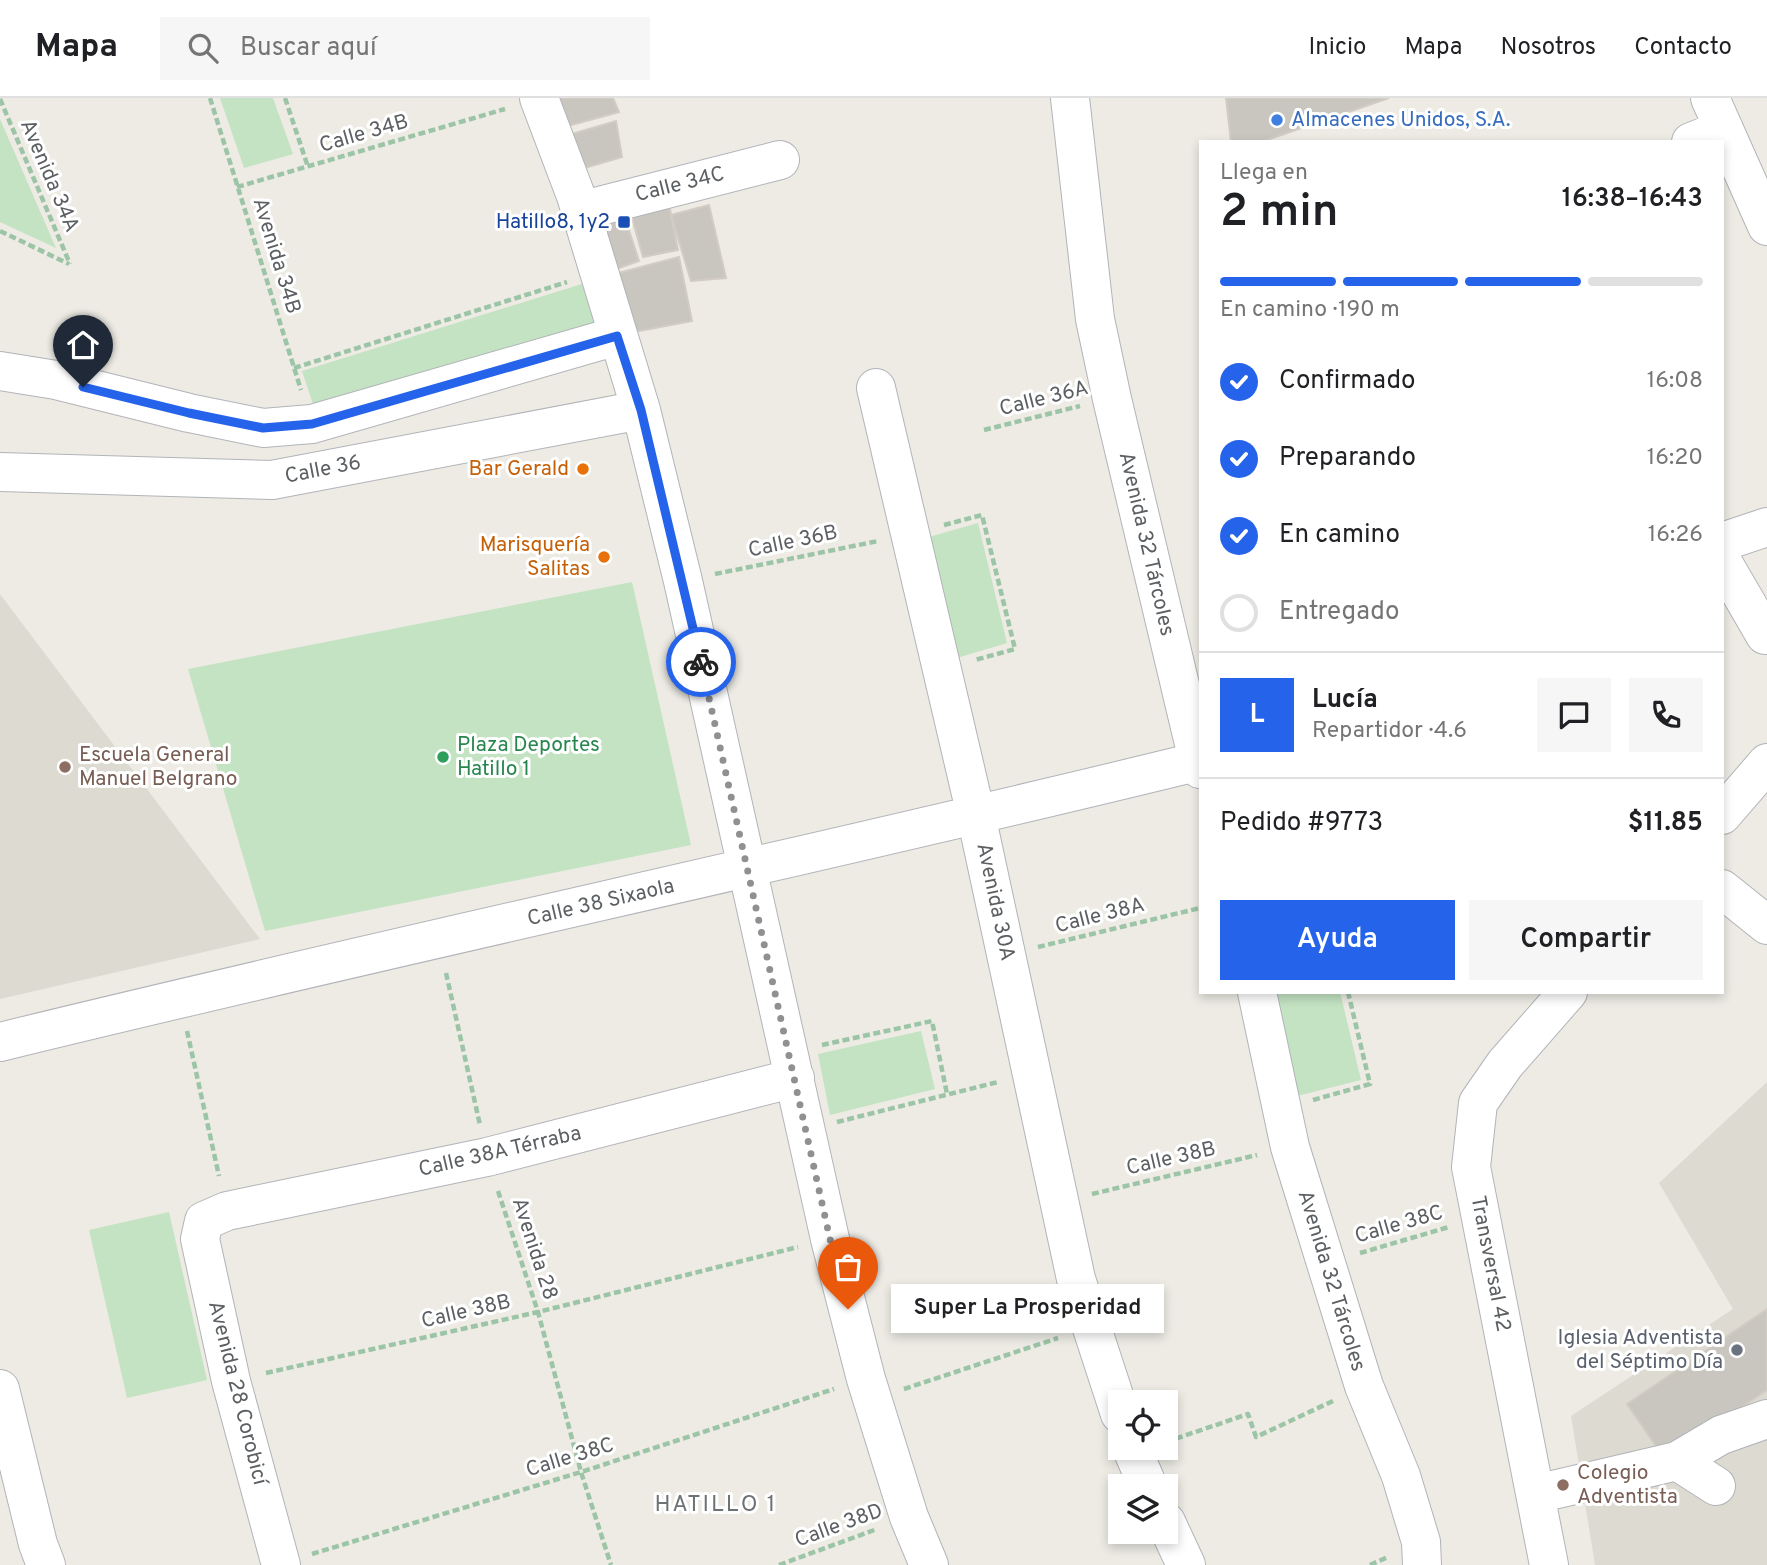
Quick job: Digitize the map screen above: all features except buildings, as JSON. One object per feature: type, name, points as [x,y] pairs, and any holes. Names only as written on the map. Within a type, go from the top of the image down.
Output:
[{"type":"street","points":[[539,98],[580,211],[641,410],[683,581],[830,1239],[869,1389],[909,1517],[929,1565]]},
{"type":"street","name":"Avenida 32 Tárcoles","points":[[1070,98],[1095,318],[1199,760]]},
{"type":"street","points":[[1708,123],[1718,140]]},
{"type":"street","points":[[1724,151],[1767,226]]},
{"type":"street","name":"Calle 34C","points":[[580,211],[780,160]]},
{"type":"street","points":[[0,371],[57,380],[189,413],[263,428],[312,424],[617,336]]},
{"type":"street","name":"Avenida 30A","points":[[876,388],[1007,954],[1076,1279],[1112,1390]]},
{"type":"street","name":"Calle 36","points":[[0,472],[272,480],[641,410]]},
{"type":"street","points":[[1724,541],[1767,527]]},
{"type":"street","points":[[1724,564],[1765,635]]},
{"type":"street","points":[[1724,813],[1767,763]]},
{"type":"street","name":"Calle 38 Sixaola","points":[[0,1042],[180,998],[1199,764]]},
{"type":"street","points":[[1724,891],[1767,925]]},
{"type":"street","name":"Avenida 32 Tárcoles","points":[[1257,994],[1290,1147],[1364,1386],[1401,1476],[1421,1542],[1422,1565]]},
{"type":"street","name":"Transversal 42","points":[[1549,1565],[1471,1167],[1478,1103],[1554,997]]},
{"type":"street","name":"Calle 38A Térraba","points":[[216,1216],[487,1157],[792,1065]]},
{"type":"street","name":"Avenida 28 Corobicí","points":[[216,1216],[200,1238],[231,1381],[281,1564]]},
{"type":"street","points":[[0,1389],[46,1565]]},
{"type":"street","points":[[1536,1494],[1677,1461],[1721,1435],[1767,1419]]},
{"type":"street","points":[[1677,1461],[1716,1486]]},
{"type":"street","points":[[1176,1544],[1186,1565]]},
{"type":"path","name":"Avenida 34B","points":[[210,98],[312,424]]},
{"type":"path","points":[[285,98],[308,167]]},
{"type":"path","name":"Calle 34B","points":[[237,187],[539,98]]},
{"type":"path","name":"Avenida 34A","points":[[0,99],[70,264],[0,231]]},
{"type":"path","points":[[294,368],[598,272]]},
{"type":"path","name":"Calle 36A","points":[[984,430],[1112,399]]},
{"type":"path","name":"Calle 36B","points":[[683,581],[910,535],[982,515],[1015,649],[942,668]]},
{"type":"path","name":"Calle 38A","points":[[1007,954],[1199,908]]},
{"type":"path","name":"Avenida 28","points":[[439,940],[487,1157],[538,1312],[581,1472],[611,1565]]},
{"type":"path","points":[[1282,1108],[1370,1084],[1348,994]]},
{"type":"path","points":[[180,998],[216,1216]]},
{"type":"path","points":[[792,1065],[932,1021],[947,1094]]},
{"type":"path","points":[[806,1129],[1032,1073]]},
{"type":"path","name":"Calle 38B","points":[[1060,1202],[1290,1147]]},
{"type":"path","name":"Calle 38C","points":[[1326,1263],[1481,1218]]},
{"type":"path","name":"Calle 38B","points":[[231,1381],[538,1312],[830,1239]]},
{"type":"path","name":"Calle 38C","points":[[281,1564],[581,1472],[1092,1326]]},
{"type":"path","points":[[1178,1439],[1248,1414],[1256,1437],[1364,1386]]},
{"type":"path","name":"Calle 38D","points":[[779,1565],[909,1517]]},
{"type":"shaded area","name":"Escuela General Manuel Belgrano","points":[[0,594],[260,939],[0,999]]},
{"type":"shaded area","points":[[1767,1082],[1767,1565],[1595,1565],[1571,1416],[1733,1309],[1659,1183]]},
{"type":"green space","points":[[220,98],[273,98],[293,154],[244,168]]},
{"type":"green space","points":[[0,119],[56,248],[0,222]]},
{"type":"green space","points":[[585,283],[599,334],[316,413],[302,371]]},
{"type":"green space","points":[[978,523],[1007,643],[950,660],[922,539]]},
{"type":"green space","name":"Plaza Deportes Hatillo 1","points":[[632,582],[691,845],[265,931],[188,669]]},
{"type":"green space","points":[[1270,994],[1340,994],[1361,1080],[1293,1097]]},
{"type":"green space","points":[[921,1031],[935,1089],[830,1115],[818,1054]]},
{"type":"green space","points":[[169,1212],[207,1380],[127,1398],[89,1230]]},
{"type":"way so far","points":[[701,662],[848,1309]]},
{"type":"place","name":"Almacenes Unidos, S.A.","points":[[1277,120]]},
{"type":"place","name":"Hatillo8, 1y2","points":[[624,222]]},
{"type":"place","name":"Bar Gerald","points":[[583,469]]},
{"type":"place","name":"Marisquería Salitas","points":[[604,557]]},
{"type":"place","name":"Plaza Deportes Hatillo 1","points":[[443,757]]},
{"type":"place","name":"Escuela General Manuel Belgrano","points":[[65,767]]},
{"type":"place","name":"Super La Prosperidad","points":[[848,1309]]},
{"type":"place","name":"Iglesia Adventista del Séptimo Día","points":[[1737,1350]]},
{"type":"place","name":"Colegio Adventista","points":[[1563,1485]]},
{"type":"district","name":"HATILLO 1","points":[[716,1505]]},
{"type":"route","points":[[83,387],[263,428],[312,424],[617,336],[641,410],[701,662]]}]
